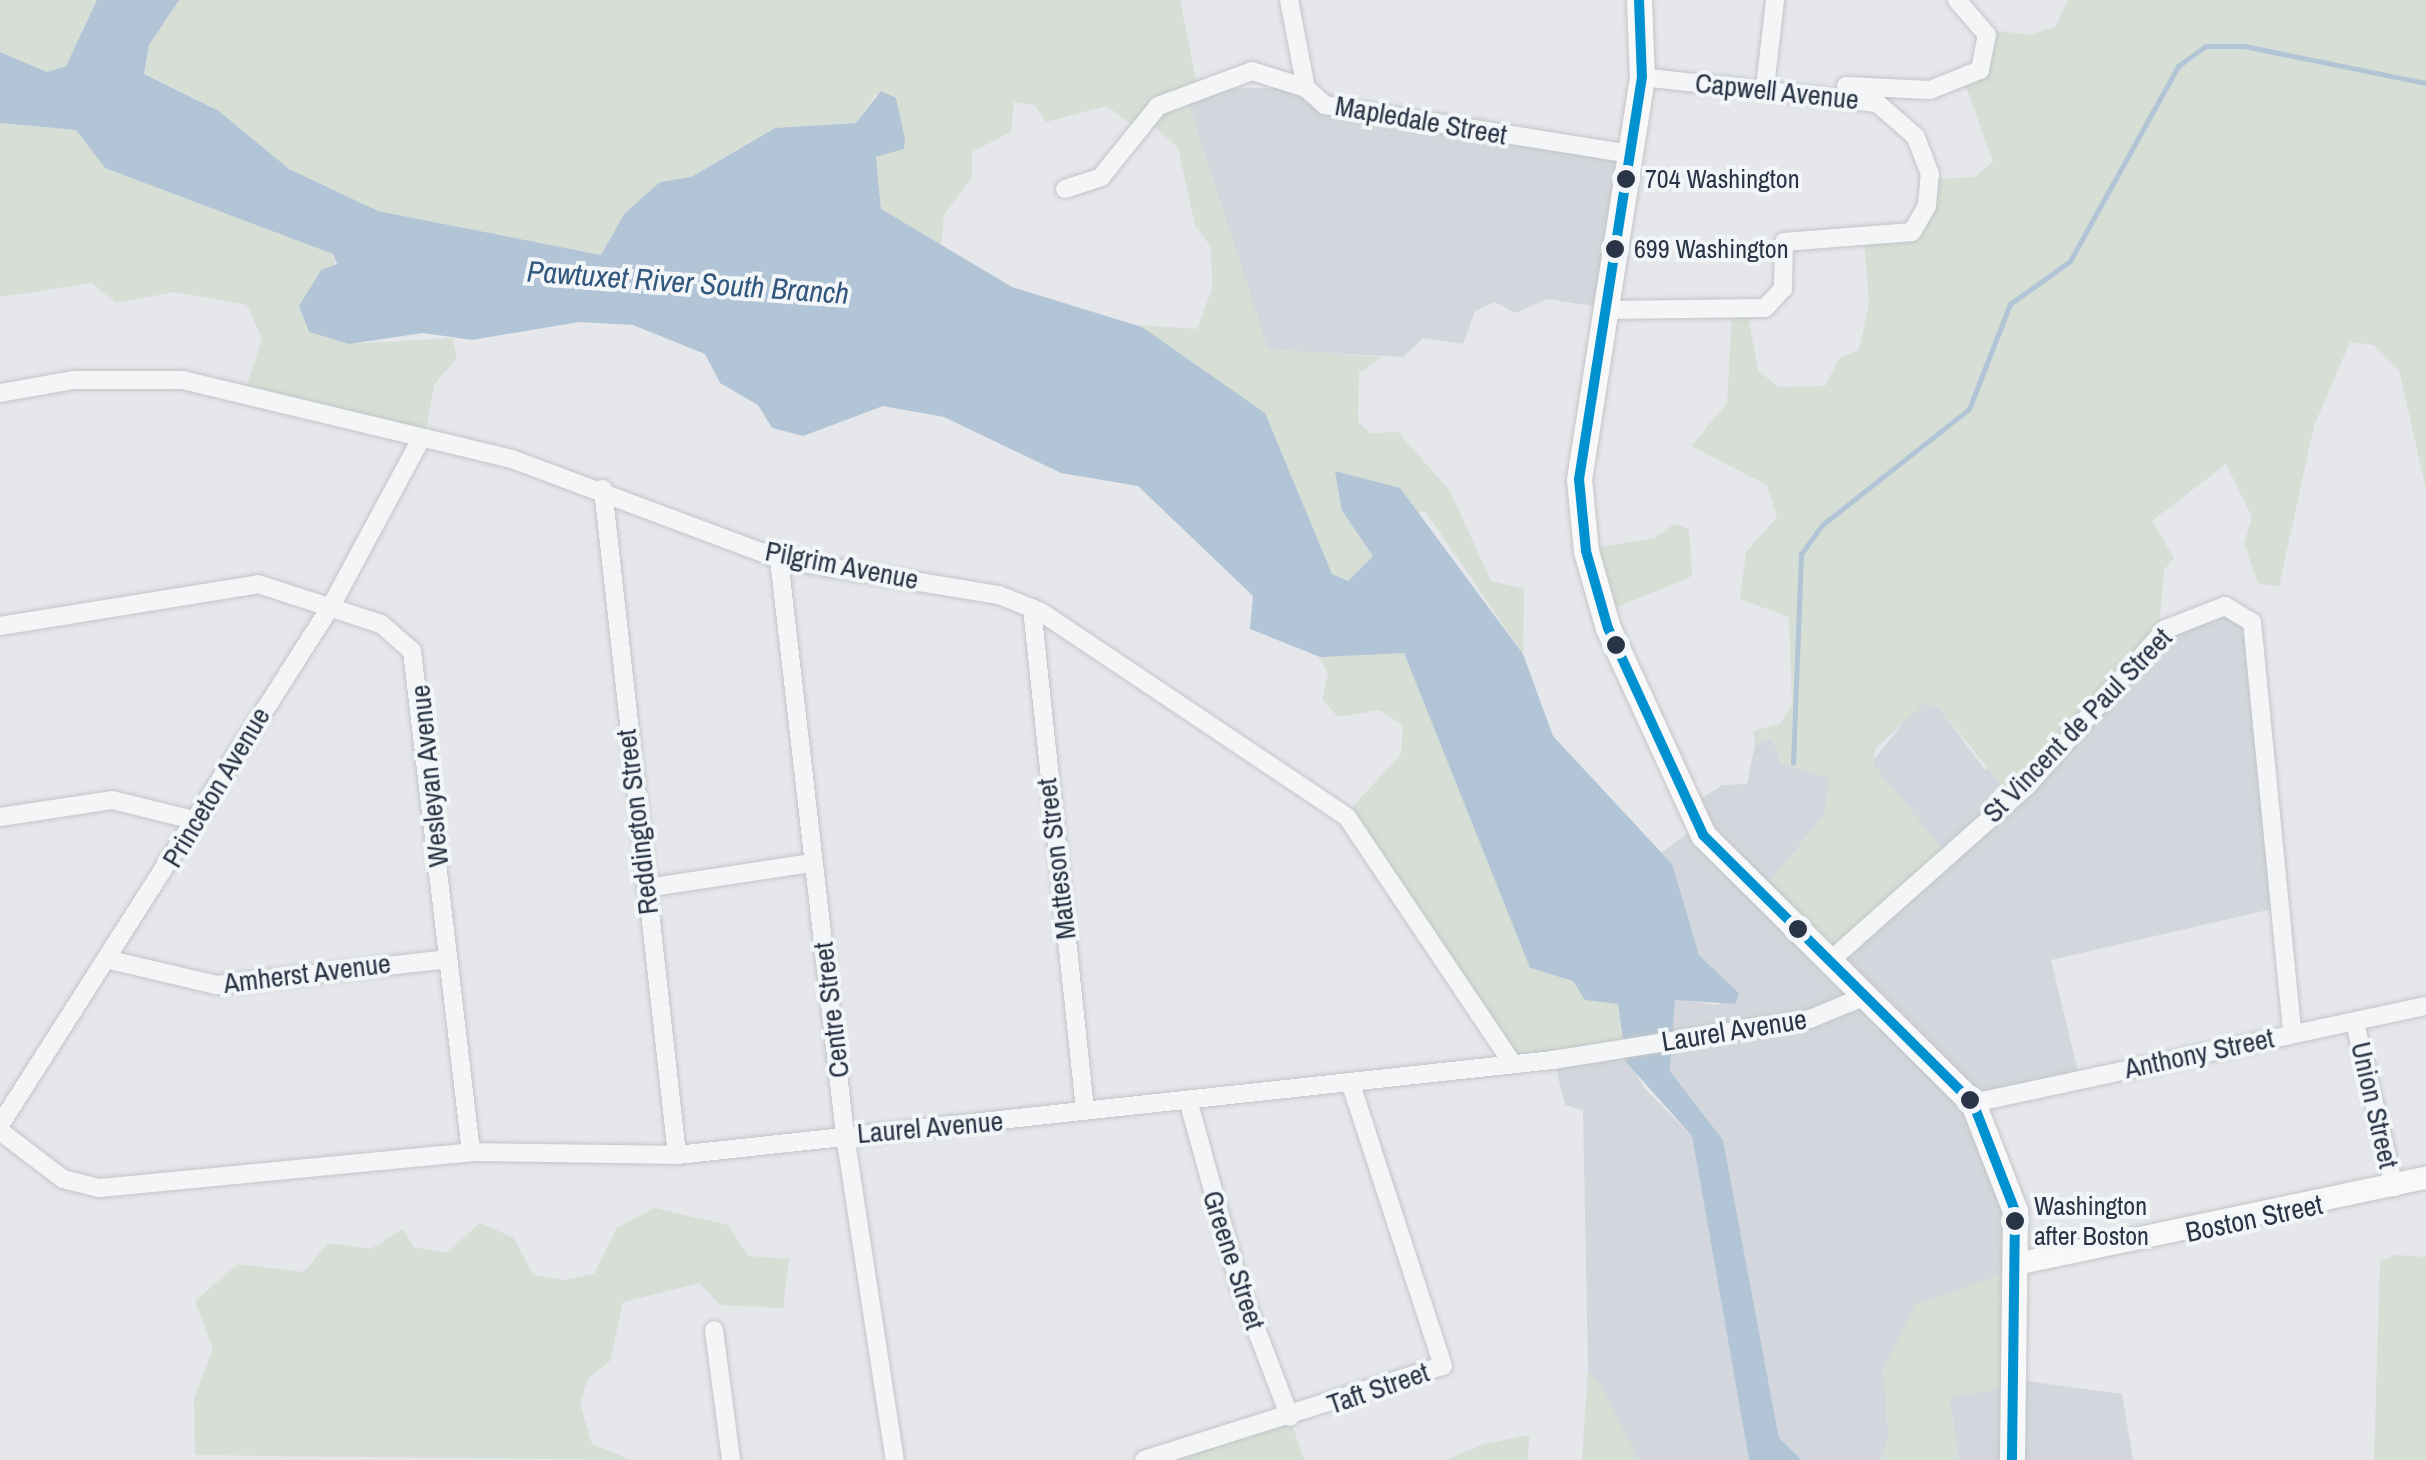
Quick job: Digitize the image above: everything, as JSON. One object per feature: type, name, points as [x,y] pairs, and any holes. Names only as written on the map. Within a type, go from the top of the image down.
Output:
[{"type":"main road","points":[[1639,0],[1642,77],[1580,480],[1608,628],[1703,835],[1868,994],[1973,1103],[2015,1211],[2021,1263],[2012,1460]]},
{"type":"street","name":"Mapledale Street","points":[[1288,0],[1306,88],[1324,105],[1372,116],[1630,154]]},
{"type":"street","points":[[1766,87],[1774,0]]},
{"type":"street","points":[[1822,90],[1930,90],[1980,70],[1987,35],[1957,0]]},
{"type":"street","points":[[1065,189],[1101,178],[1158,106],[1252,71],[1306,88]]},
{"type":"street","name":"Capwell Avenue","points":[[1604,310],[1765,308],[1782,289],[1784,242],[1912,232],[1930,174],[1916,137],[1877,103],[1822,90],[1642,77]]},
{"type":"street","name":"Pilgrim Avenue","points":[[0,393],[73,380],[183,380],[603,489],[778,559],[1032,608],[1095,641],[1347,817],[1512,1063]]},
{"type":"street","name":"Princeton Avenue","points":[[0,1128],[331,606],[420,441]]},
{"type":"street","name":"Reddington Street","points":[[603,489],[677,1155]]},
{"type":"street","name":"Centre Street","points":[[778,559],[845,1135],[895,1460]]},
{"type":"street","name":"Wesleyan Avenue","points":[[0,626],[258,584],[381,624],[417,668],[471,1152]]},
{"type":"street","name":"St Vincent de Paul Street","points":[[1832,959],[2026,786],[2166,630],[2224,606],[2252,622],[2292,1033]]},
{"type":"street","name":"Matteson Street","points":[[1032,608],[1084,1110]]},
{"type":"street","points":[[0,817],[112,800],[194,820]]},
{"type":"street","points":[[646,888],[811,863]]},
{"type":"street","name":"Amherst Avenue","points":[[110,960],[217,985],[447,960]]},
{"type":"street","name":"Laurel Avenue","points":[[0,1128],[63,1178],[100,1188],[471,1152],[677,1155],[1351,1084],[1698,1038],[1810,1020],[1868,994]]},
{"type":"street","name":"Anthony Street","points":[[1973,1103],[2426,1006]]},
{"type":"street","name":"Union Street","points":[[2355,1022],[2394,1186]]},
{"type":"street","name":"Taft Street","points":[[1144,1460],[1443,1366],[1351,1084]]},
{"type":"street","name":"Greene Street","points":[[1188,1100],[1240,1286],[1290,1417]]},
{"type":"street","name":"Boston Street","points":[[2021,1263],[2426,1178]]},
{"type":"street","points":[[714,1330],[732,1460]]},
{"type":"shaded area","points":[[0,0],[97,0],[66,66],[47,72],[0,52]]},
{"type":"shaded area","points":[[179,0],[1180,0],[1197,86],[1187,99],[1268,349],[1382,357],[1359,373],[1358,422],[1371,433],[1398,432],[1450,491],[1491,581],[1524,589],[1523,654],[1426,512],[1342,511],[1373,556],[1348,581],[1332,574],[1264,413],[1136,325],[1197,329],[1212,289],[1211,247],[1195,225],[1178,148],[1150,122],[1137,129],[1107,106],[1046,122],[1035,105],[1014,102],[1011,132],[972,152],[972,177],[944,215],[941,249],[881,209],[876,156],[889,149],[876,94],[856,123],[775,128],[690,177],[660,182],[624,214],[601,255],[378,211],[289,169],[219,111],[144,74],[149,45]]},
{"type":"shaded area","points":[[2068,0],[2426,0],[2426,489],[2399,370],[2374,345],[2350,342],[2314,426],[2279,586],[2258,584],[2244,543],[2252,517],[2226,464],[2152,521],[2174,558],[2164,570],[2159,632],[2011,797],[1940,709],[1925,703],[1876,748],[1872,763],[1948,855],[1837,957],[1762,891],[1824,815],[1830,778],[1781,764],[1772,739],[1755,744],[1753,731],[1780,724],[1792,704],[1789,617],[1740,599],[1746,552],[1777,517],[1767,485],[1691,446],[1727,403],[1732,314],[1747,311],[1758,370],[1778,387],[1825,386],[1840,357],[1859,350],[1869,303],[1864,240],[1914,232],[1931,179],[1975,177],[1993,162],[1963,78],[1983,44],[1975,28],[2031,35],[2056,26]]},
{"type":"shaded area","points":[[1227,88],[1304,88],[1326,108],[1629,154],[1604,308],[1548,299],[1515,313],[1495,302],[1475,311],[1463,344],[1423,338],[1403,357],[1268,350],[1187,99]]},
{"type":"shaded area","points":[[0,123],[76,130],[105,168],[333,254],[349,344],[452,338],[457,357],[434,385],[424,441],[244,394],[262,339],[247,305],[175,292],[116,303],[92,283],[0,297]]},
{"type":"shaded area","points":[[1674,524],[1689,529],[1692,576],[1608,611],[1589,549],[1655,538]]},
{"type":"shaded area","points":[[2199,611],[2247,618],[2272,909],[2051,960],[2080,1080],[1976,1104],[2023,1267],[1915,1305],[1883,1370],[1889,1435],[1881,1460],[1802,1460],[1779,1438],[1723,1140],[1670,1071],[1675,999],[1717,1005],[1739,993],[1699,955],[1662,852],[1698,826],[1689,807],[1722,785],[1747,784],[1755,744],[1772,739],[1782,764],[1830,778],[1824,815],[1762,891],[1924,832],[1872,762],[1911,713],[1924,703],[1940,709],[1985,770],[2119,682]]},
{"type":"shaded area","points":[[1370,649],[1404,653],[1530,968],[1574,981],[1585,999],[1618,1004],[1623,1048],[1517,1063],[1347,813],[1401,754],[1403,726],[1380,710],[1338,717],[1322,699],[1328,674],[1320,657]]},
{"type":"shaded area","points":[[1623,1048],[1644,1088],[1692,1136],[1749,1460],[1639,1460],[1588,1370],[1583,1110],[1565,1105],[1555,1064]]},
{"type":"shaded area","points":[[654,1208],[728,1225],[748,1256],[789,1259],[783,1308],[720,1305],[699,1283],[623,1302],[610,1361],[588,1379],[580,1403],[592,1444],[631,1460],[195,1455],[194,1399],[213,1349],[195,1301],[238,1264],[304,1272],[328,1243],[371,1249],[403,1229],[414,1247],[446,1253],[480,1223],[514,1238],[533,1275],[565,1280],[594,1274],[617,1228]]},
{"type":"shaded area","points":[[2396,1255],[2426,1257],[2426,1460],[2374,1460],[2380,1261]]},
{"type":"shaded area","points":[[2019,1268],[2017,1387],[1949,1397],[1959,1460],[1881,1460],[1889,1435],[1883,1370],[1915,1305]]},
{"type":"shaded area","points":[[1588,1370],[1602,1387],[1639,1460],[1582,1460]]},
{"type":"shaded area","points":[[2020,1380],[2122,1394],[2133,1460],[1959,1460],[1949,1397]]},
{"type":"shaded area","points":[[1290,1418],[1304,1460],[1137,1460]]},
{"type":"shaded area","points":[[1530,1434],[1527,1460],[1446,1460],[1482,1445]]},
{"type":"water","name":"Pawtuxet River South Branch","points":[[97,0],[179,0],[149,45],[144,74],[219,111],[289,169],[378,211],[601,255],[624,214],[660,182],[691,177],[775,128],[856,123],[881,91],[896,98],[905,139],[904,149],[876,157],[881,209],[1012,287],[1142,327],[1265,413],[1332,574],[1348,581],[1373,556],[1342,511],[1335,471],[1400,488],[1523,654],[1553,736],[1672,864],[1699,955],[1739,993],[1735,1004],[1675,1000],[1670,1071],[1723,1140],[1779,1438],[1802,1460],[1749,1460],[1692,1136],[1626,1062],[1618,1004],[1585,1000],[1573,981],[1530,968],[1404,653],[1320,657],[1250,629],[1253,596],[1138,486],[1061,473],[944,417],[883,406],[803,436],[772,428],[758,405],[720,383],[705,354],[633,325],[579,322],[472,340],[423,333],[349,344],[309,332],[299,306],[321,270],[337,264],[333,254],[105,168],[76,130],[0,123],[0,52],[47,72],[66,66]]},
{"type":"waterway","points":[[1793,763],[1801,554],[1822,525],[1969,409],[2010,304],[2070,261],[2178,66],[2206,46],[2244,46],[2426,83]]},
{"type":"transit line","points":[[1639,0],[1642,77],[1579,479],[1586,551],[1608,628],[1703,835],[1973,1103],[2015,1211],[2012,1460]]},
{"type":"place","name":"704 Washington","points":[[1626,179]]},
{"type":"place","name":"699 Washington","points":[[1615,249]]},
{"type":"place","name":"Washington after Boston","points":[[2015,1221]]}]
